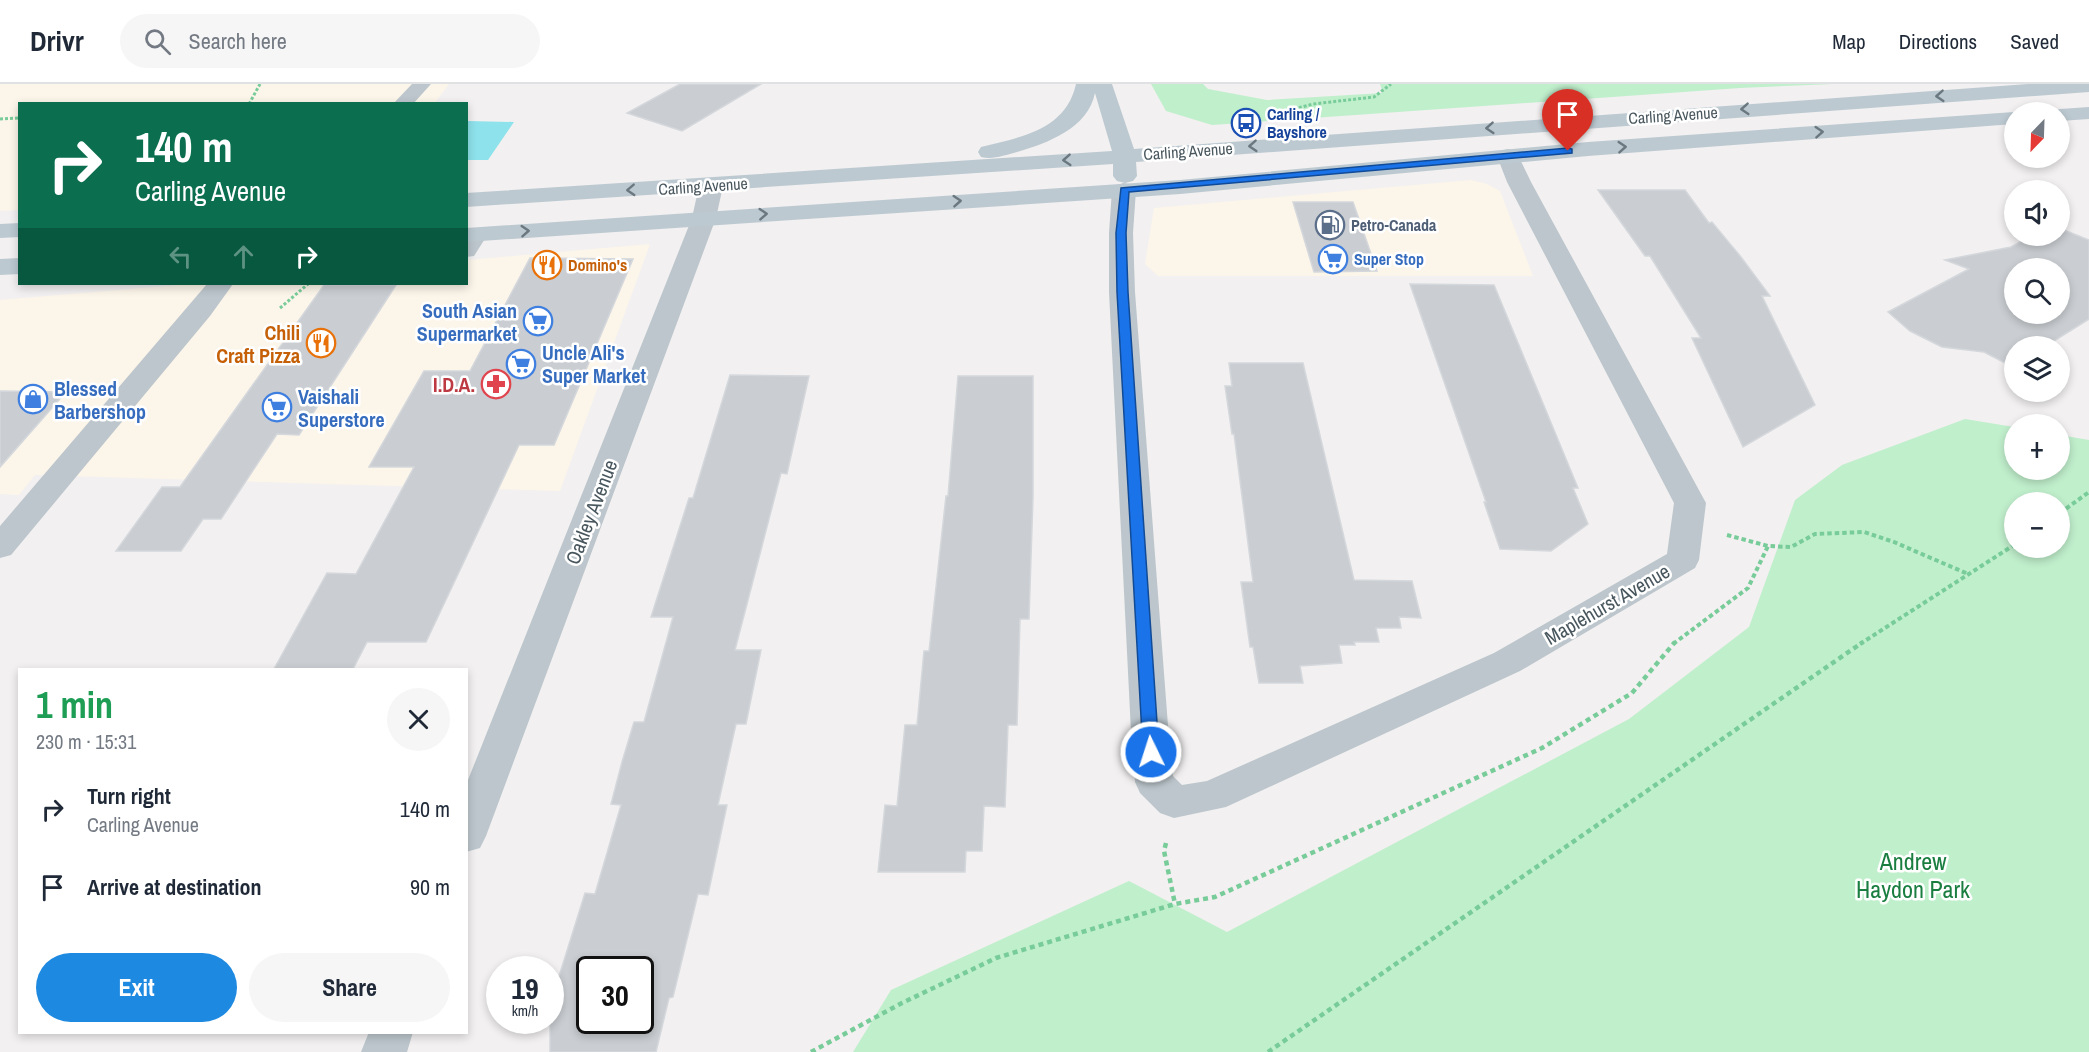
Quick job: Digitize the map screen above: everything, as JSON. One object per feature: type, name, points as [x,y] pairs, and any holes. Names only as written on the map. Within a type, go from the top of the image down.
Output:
[{"type":"main road","points":[[845,176],[990,152],[1040,137],[1069,120],[1079,106],[1086,84]]},
{"type":"main road","points":[[1102,84],[1121,132],[1125,155],[1124,190]]},
{"type":"main road","name":"Carling Avenue","points":[[468,200],[711,186],[1677,114],[2089,86]]},
{"type":"main road","points":[[2070,114],[2089,113]]},
{"type":"main road","points":[[1677,114],[1698,141]]},
{"type":"main road","name":"Carling Avenue","points":[[470,240],[704,218],[1180,187],[1508,156],[2004,119]]},
{"type":"main road","points":[[0,231],[18,230]]},
{"type":"main road","points":[[0,267],[18,266]]},
{"type":"street","name":"Maplehurst Avenue","points":[[1173,802],[1212,796],[1507,662],[1683,560],[1690,503],[1519,182],[1508,156]]},
{"type":"street","name":"Oakley Avenue","points":[[468,831],[704,218],[711,186]]},
{"type":"street","points":[[1124,190],[1121,233],[1122,292],[1151,752],[1154,782],[1173,802]]},
{"type":"street","points":[[0,547],[201,310],[219,285]]},
{"type":"street","points":[[384,1052],[390,1034]]},
{"type":"lane","points":[[404,102],[422,84]]},
{"type":"path","points":[[250,102],[261,84]]},
{"type":"path","points":[[1293,109],[1313,104],[1374,97],[1391,84]]},
{"type":"path","points":[[0,119],[18,118]]},
{"type":"path","points":[[280,308],[308,285]]},
{"type":"path","points":[[2070,506],[2089,492]]},
{"type":"path","points":[[811,1052],[902,1003],[996,958],[1175,904],[1215,897],[1542,748],[1632,693],[1670,646],[1748,588],[1768,546],[1791,547],[1815,534],[1864,532],[1894,542],[1969,574]]},
{"type":"path","points":[[1268,1052],[1840,657],[2004,551]]},
{"type":"path","points":[[1173,802],[1164,850],[1175,904]]},
{"type":"shaded area","points":[[0,84],[449,84],[436,102],[18,102],[18,210],[0,211]]},
{"type":"shaded area","points":[[1471,180],[1487,184],[1500,191],[1533,276],[1158,276],[1145,264],[1154,208]]},
{"type":"shaded area","points":[[650,244],[560,491],[35,475],[19,495],[0,494],[0,300],[177,285],[468,285],[468,260]]},
{"type":"green space","points":[[1151,84],[1203,84],[1208,89],[1267,100],[1383,93],[1380,84],[1833,84],[1740,88],[1212,125],[1166,111]]},
{"type":"green space","name":"Andrew Haydon Park","points":[[1965,419],[2004,425],[2004,480],[2070,480],[2070,437],[2089,440],[2089,1052],[853,1052],[891,990],[1129,881],[1227,932],[1629,719],[1749,627],[1795,500],[1842,465]]},
{"type":"water","points":[[468,121],[514,122],[488,160],[468,160]]},
{"type":"building","points":[[680,84],[761,84],[682,131],[627,113]]},
{"type":"building","points":[[1598,190],[1685,190],[1709,223],[1712,222],[1770,296],[1762,296],[1815,405],[1743,447],[1692,338],[1701,338],[1650,256],[1645,256]]},
{"type":"building","name":"Petro-Canada","points":[[1293,202],[1353,202],[1377,271],[1314,272]]},
{"type":"building","points":[[2070,232],[2089,240],[2089,319],[2062,336],[2004,336],[2004,362],[1984,352],[1942,347],[1910,331],[1888,312],[1969,269],[1945,260],[2011,247],[2070,246]]},
{"type":"building","points":[[530,258],[633,259],[554,445],[519,445],[426,642],[367,642],[354,668],[275,668],[327,573],[356,574],[414,467],[369,467],[424,371],[470,371]]},
{"type":"building","points":[[1410,284],[1494,285],[1578,488],[1573,488],[1588,524],[1551,551],[1500,549],[1484,502],[1486,502]]},
{"type":"building","points":[[324,285],[396,285],[299,435],[277,434],[221,519],[203,519],[181,551],[116,551],[162,487],[180,487]]},
{"type":"building","points":[[1229,363],[1303,363],[1354,580],[1412,581],[1421,618],[1399,617],[1401,628],[1376,628],[1379,642],[1354,642],[1355,645],[1339,645],[1342,663],[1300,666],[1303,683],[1259,683],[1253,647],[1250,647],[1241,582],[1253,582],[1234,434],[1232,434],[1225,386],[1232,386]]},
{"type":"building","points":[[730,375],[809,376],[787,474],[781,473],[735,650],[761,650],[746,724],[736,724],[718,805],[727,805],[708,895],[698,894],[673,997],[669,998],[656,1052],[550,1052],[550,1034],[564,1034],[564,960],[585,893],[595,894],[621,805],[611,804],[622,762],[634,722],[644,722],[673,617],[651,617],[689,498],[693,498]]},
{"type":"building","points":[[958,376],[1033,376],[1033,497],[1029,619],[1020,619],[1017,725],[1008,725],[1005,807],[984,806],[982,851],[966,851],[965,872],[878,872],[885,805],[897,806],[905,725],[917,725],[924,651],[929,651],[946,496],[948,496]]},
{"type":"building","points":[[0,391],[66,392],[0,467]]},
{"type":"place","name":"Carling / Bayshore","points":[[1246,123]]},
{"type":"place","name":"Petro-Canada","points":[[1330,225]]},
{"type":"place","name":"Super Stop","points":[[1333,259]]},
{"type":"place","name":"Domino's","points":[[547,265]]},
{"type":"place","name":"South Asian Supermarket","points":[[538,321]]},
{"type":"place","name":"Chili Craft Pizza","points":[[321,343]]},
{"type":"place","name":"Uncle Ali's Super Market","points":[[521,364]]},
{"type":"place","name":"I.D.A.","points":[[496,384]]},
{"type":"place","name":"Blessed Barbershop","points":[[33,399]]},
{"type":"place","name":"Vaishali Superstore","points":[[277,407]]},
{"type":"route","points":[[1151,752],[1122,292],[1121,233],[1124,190],[1180,187],[1568,151]]}]
